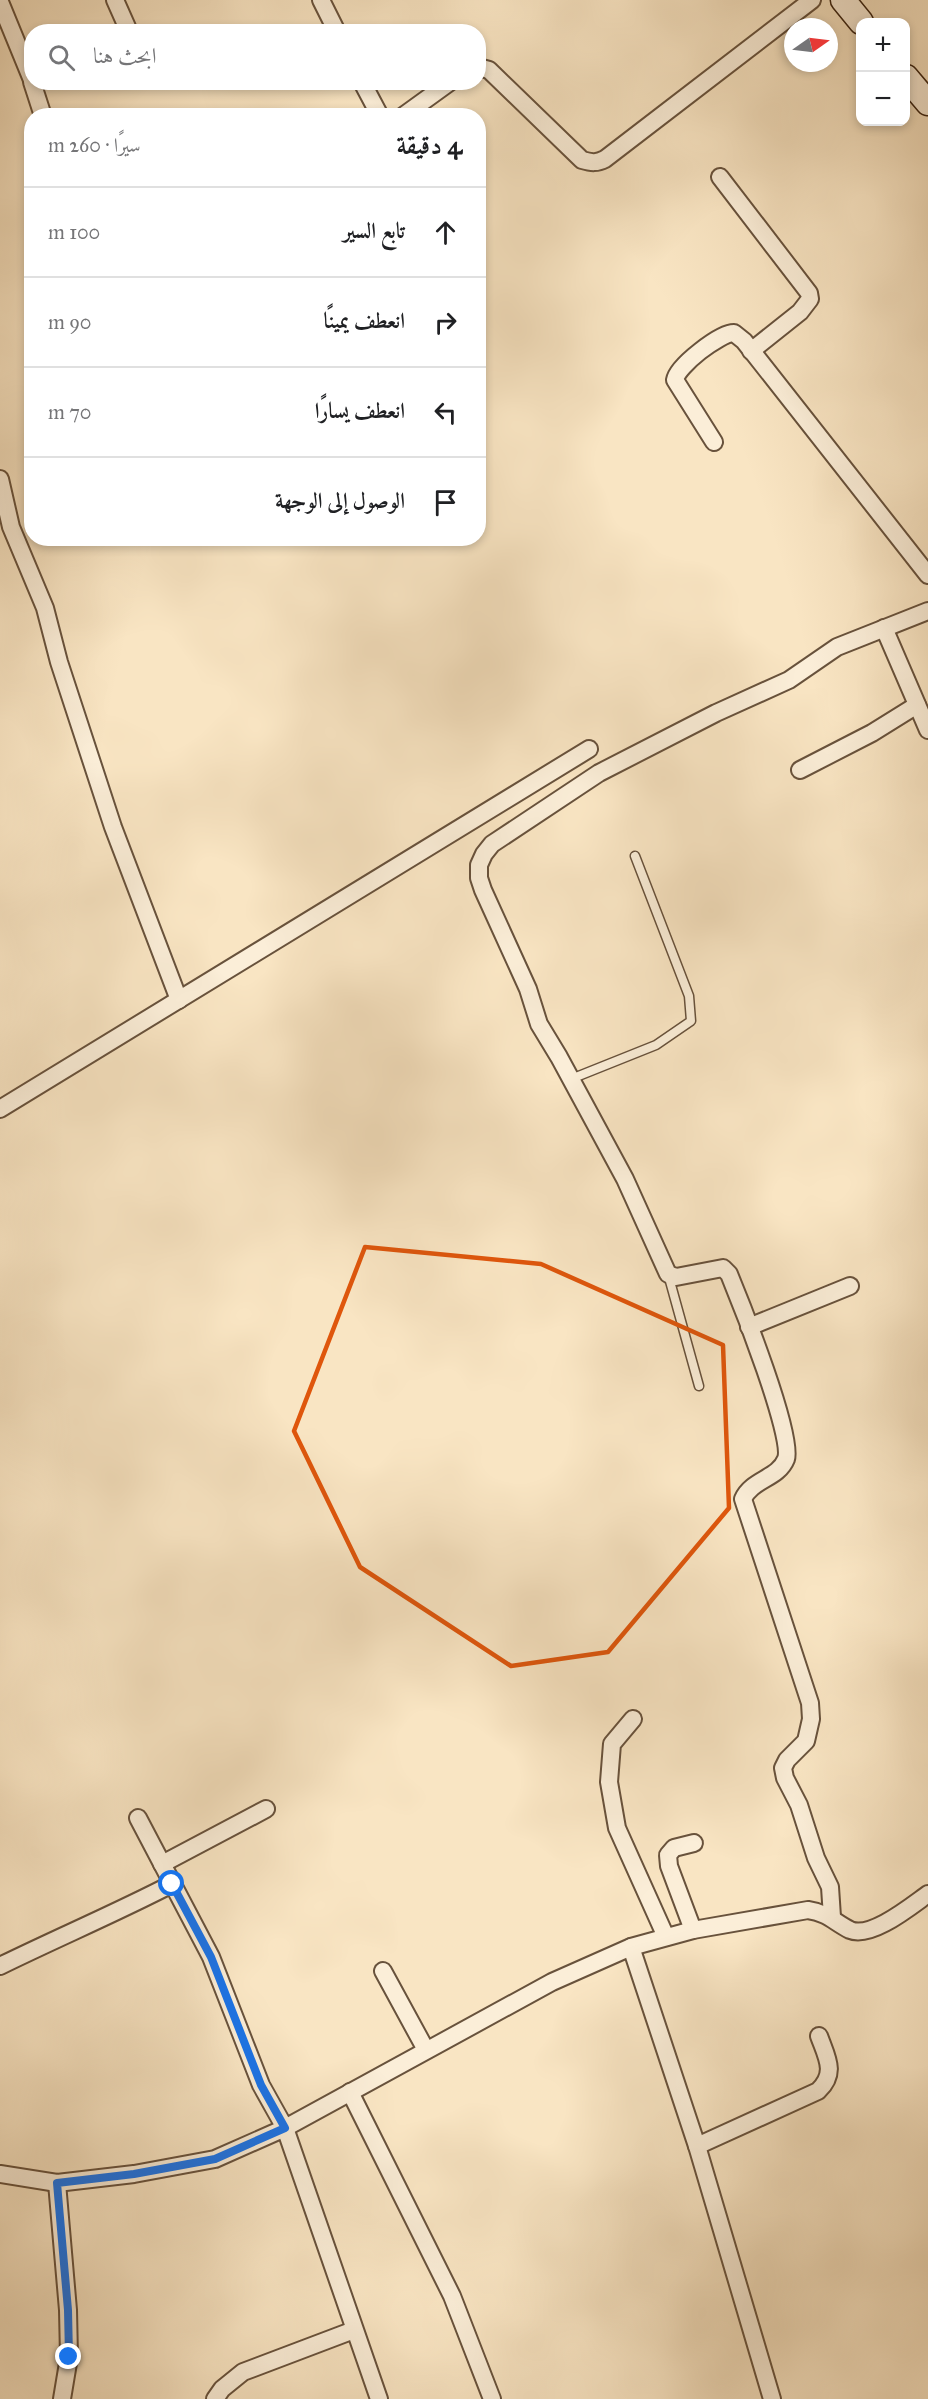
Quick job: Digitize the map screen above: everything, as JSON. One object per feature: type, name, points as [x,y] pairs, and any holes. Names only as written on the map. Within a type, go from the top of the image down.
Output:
[{"type":"main road","points":[[843,0],[858,18]]},
{"type":"main road","points":[[910,82],[928,103]]},
{"type":"street","points":[[115,0],[126,24]]},
{"type":"street","points":[[321,0],[333,24]]},
{"type":"street","points":[[486,69],[582,160],[591,163],[598,162],[606,159],[812,0]]},
{"type":"street","points":[[0,2],[24,61]]},
{"type":"street","points":[[35,90],[40,108]]},
{"type":"street","points":[[366,90],[376,108]]},
{"type":"street","points":[[414,108],[439,90]]},
{"type":"street","points":[[720,177],[809,293],[810,299],[801,312],[752,351]]},
{"type":"street","points":[[714,442],[680,391],[675,375],[683,366],[729,333],[739,336],[752,351],[928,575]]},
{"type":"street","points":[[0,479],[11,527],[45,608],[59,662],[112,826],[179,1000]]},
{"type":"street","points":[[832,1917],[830,1887],[816,1858],[799,1805],[785,1778],[783,1768],[787,1760],[806,1741],[810,1732],[810,1702],[743,1499],[750,1488],[777,1472],[785,1461],[788,1451],[783,1420],[729,1274],[723,1268],[676,1277],[668,1274],[625,1179],[539,1024],[528,989],[483,891],[479,878],[479,865],[484,854],[511,831],[599,773],[716,713],[789,680],[837,647],[928,611]]},
{"type":"street","points":[[884,628],[928,730]]},
{"type":"street","points":[[800,770],[872,733],[917,705]]},
{"type":"street","points":[[0,1109],[590,749]]},
{"type":"street","points":[[749,1327],[850,1286]]},
{"type":"street","points":[[633,1719],[612,1744],[609,1782],[616,1828],[666,1937]]},
{"type":"street","points":[[162,1864],[266,1809]]},
{"type":"street","points":[[138,1818],[211,1957],[261,2085],[285,2128],[378,2399]]},
{"type":"street","points":[[693,1930],[669,1866],[668,1855],[674,1848],[694,1843]]},
{"type":"street","points":[[0,1966],[67,1933],[108,1917],[172,1884]]},
{"type":"street","points":[[0,2174],[57,2183],[134,2174],[215,2159],[285,2128],[552,1982],[631,1947],[693,1930],[790,1915],[808,1910],[822,1912],[851,1930],[865,1932],[891,1920],[928,1894]]},
{"type":"street","points":[[631,1947],[697,2146],[772,2399]]},
{"type":"street","points":[[383,1971],[426,2050]]},
{"type":"street","points":[[697,2146],[818,2091],[827,2083],[830,2074],[819,2036]]},
{"type":"street","points":[[350,2092],[452,2296],[492,2399]]},
{"type":"street","points":[[57,2183],[68,2310],[69,2357],[63,2399]]},
{"type":"street","points":[[215,2399],[222,2389],[243,2372],[354,2330]]},
{"type":"lane","points":[[571,1079],[656,1046],[691,1021],[689,996],[635,856]]},
{"type":"lane","points":[[668,1274],[699,1386]]},
{"type":"highlighted area","points":[[365,1247],[541,1264],[723,1345],[729,1508],[608,1652],[511,1666],[360,1567],[294,1431]]},
{"type":"route","points":[[69,2357],[68,2310],[57,2183],[134,2174],[215,2159],[285,2128],[261,2085],[211,1957],[172,1884]]}]
